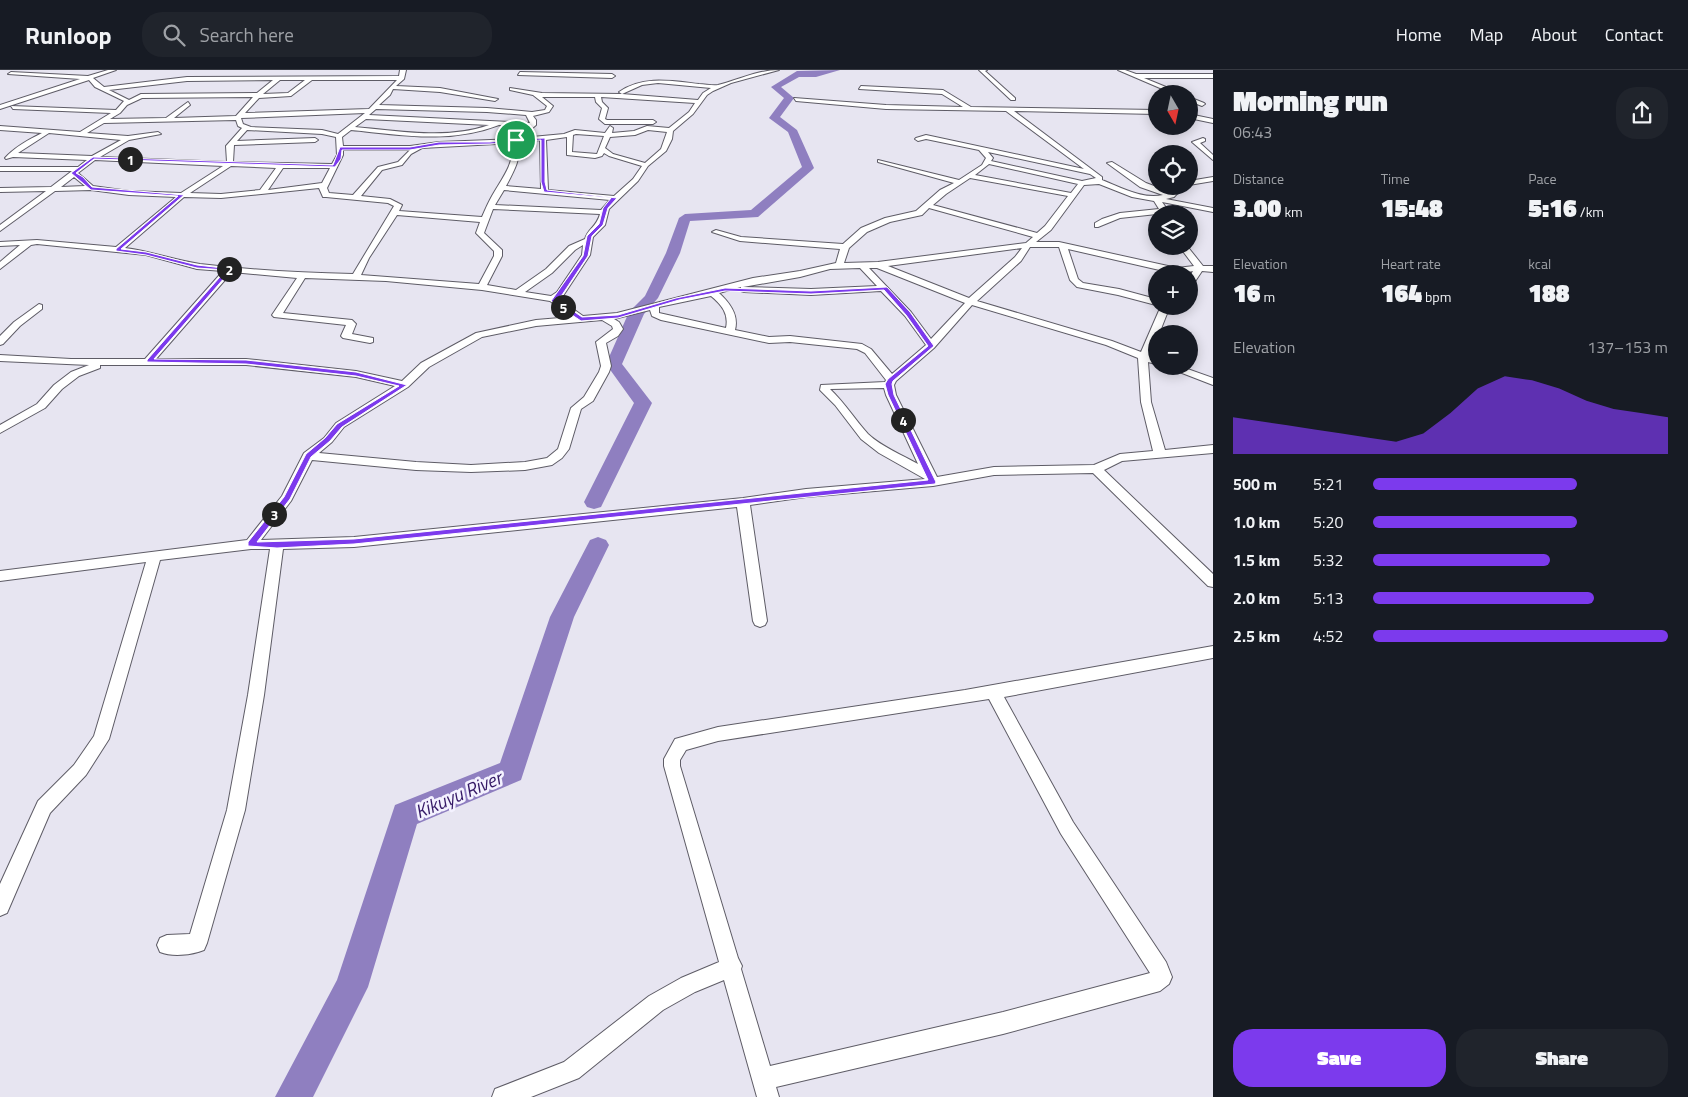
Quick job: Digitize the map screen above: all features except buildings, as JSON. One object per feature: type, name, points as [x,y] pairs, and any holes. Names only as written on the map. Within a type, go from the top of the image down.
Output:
[{"type":"street","points":[[1,104],[20,101],[113,70]]},
{"type":"street","points":[[290,70],[256,98],[239,117],[239,123],[245,128],[322,132],[338,138]]},
{"type":"street","points":[[231,144],[338,138],[369,111],[390,87],[401,78],[402,70]]},
{"type":"street","points":[[608,70],[622,94]]},
{"type":"street","points":[[519,292],[549,271],[572,248],[588,240],[601,225],[603,212],[615,198],[636,180],[646,165],[664,150],[669,140],[670,130],[691,113],[705,94],[716,87],[776,70]]},
{"type":"street","points":[[984,70],[981,71],[1013,99]]},
{"type":"street","points":[[1121,70],[1158,85]]},
{"type":"street","points":[[1190,70],[1212,76]]},
{"type":"street","points":[[210,79],[222,71]]},
{"type":"street","points":[[316,79],[326,71]]},
{"type":"street","points":[[487,110],[495,99],[512,89],[521,72],[576,78],[612,76]]},
{"type":"street","points":[[658,81],[660,73]]},
{"type":"street","points":[[11,74],[90,78],[97,86],[125,100],[128,105]]},
{"type":"street","points":[[1135,76],[1212,76]]},
{"type":"street","points":[[103,89],[161,81],[210,79],[401,78]]},
{"type":"street","points":[[81,134],[105,121],[141,96],[256,98],[288,95],[302,87],[310,79]]},
{"type":"street","points":[[622,94],[641,84],[658,81],[716,87]]},
{"type":"street","points":[[302,87],[310,87]]},
{"type":"street","points":[[390,87],[440,90],[495,99]]},
{"type":"street","points":[[551,95],[567,88]]},
{"type":"street","points":[[861,88],[943,92],[971,110]]},
{"type":"street","points":[[512,89],[535,94],[598,96],[622,94],[700,102]]},
{"type":"street","points":[[105,121],[175,120],[369,111],[487,110],[528,114],[544,113],[550,106],[535,94]]},
{"type":"street","points":[[598,96],[599,102],[606,110],[602,118],[605,122],[677,124]]},
{"type":"street","points":[[239,103],[256,98]]},
{"type":"street","points":[[796,99],[844,104],[971,110],[1148,112]]},
{"type":"street","points":[[1198,102],[1202,104]]},
{"type":"street","points":[[1,104],[118,112]]},
{"type":"street","points":[[179,104],[197,104]]},
{"type":"street","points":[[167,120],[188,104]]},
{"type":"street","points":[[443,136],[466,116],[470,110]]},
{"type":"street","points":[[1008,110],[1032,126],[1100,178],[1101,181],[1135,195],[1213,210]]},
{"type":"street","points":[[369,111],[459,121],[534,125]]},
{"type":"street","points":[[528,114],[533,120],[534,125]]},
{"type":"street","points":[[1198,118],[1213,121]]},
{"type":"street","points":[[0,128],[81,134],[145,143],[175,120]]},
{"type":"street","points":[[351,128],[443,136],[472,133],[500,122]]},
{"type":"street","points":[[570,133],[569,154],[600,155],[612,122]]},
{"type":"street","points":[[482,287],[498,256],[498,250],[480,233],[496,195],[502,188],[515,162],[516,140],[522,132],[534,125]]},
{"type":"street","points":[[230,164],[231,144],[245,128]]},
{"type":"street","points":[[340,148],[419,147],[439,144],[490,143],[565,136],[570,133],[634,133],[647,128],[670,130]]},
{"type":"street","points":[[0,164],[10,152],[47,132]]},
{"type":"street","points":[[918,139],[926,137],[1092,172]]},
{"type":"street","points":[[338,138],[340,148],[339,159],[323,191],[326,195],[396,202],[398,205],[381,236],[362,262],[356,277]]},
{"type":"street","points":[[543,138],[543,182],[545,191]]},
{"type":"street","points":[[0,229],[3,223],[93,158],[125,140]]},
{"type":"street","points":[[1203,140],[1195,142],[1213,158]]},
{"type":"street","points":[[356,197],[380,168],[400,164],[410,153],[419,147]]},
{"type":"street","points":[[602,150],[611,156],[646,165]]},
{"type":"street","points":[[839,266],[845,247],[851,240],[870,227],[888,220],[916,215],[943,192],[970,176],[988,162],[990,158],[982,150]]},
{"type":"street","points":[[10,152],[230,164],[335,166]]},
{"type":"street","points":[[880,161],[960,182]]},
{"type":"street","points":[[988,162],[1082,183],[1101,181],[1143,185]]},
{"type":"street","points":[[1110,163],[1148,187]]},
{"type":"street","points":[[117,250],[182,195],[230,164]]},
{"type":"street","points":[[262,193],[281,166]]},
{"type":"street","points":[[0,169],[75,171],[91,188]]},
{"type":"street","points":[[970,176],[1073,195]]},
{"type":"street","points":[[1198,181],[1213,178]]},
{"type":"street","points":[[930,478],[865,437],[825,390],[825,387],[889,382],[931,346],[954,318],[995,278],[1018,259],[1034,240],[1048,228],[1082,183]]},
{"type":"street","points":[[0,190],[91,188],[221,196],[326,185]]},
{"type":"street","points":[[502,188],[615,198]]},
{"type":"street","points":[[1156,199],[1170,195]]},
{"type":"street","points":[[1156,199],[1160,205]]},
{"type":"street","points":[[928,206],[1034,240],[1177,271],[1213,268]]},
{"type":"street","points":[[491,207],[603,212]]},
{"type":"street","points":[[394,214],[486,220]]},
{"type":"street","points":[[1098,225],[1105,220],[1115,217],[1148,215]]},
{"type":"street","points":[[716,232],[740,239],[845,247]]},
{"type":"street","points":[[553,299],[560,294],[586,256],[588,240]]},
{"type":"street","points":[[251,544],[287,498],[308,456],[328,440],[340,425],[404,385],[425,365],[479,335],[536,323],[605,318],[654,307],[678,299],[725,290],[753,281],[839,266],[878,265],[1034,240]]},
{"type":"street","points":[[0,266],[30,242]]},
{"type":"street","points":[[0,244],[30,242],[146,253],[197,266],[302,277],[356,277],[482,287],[553,299],[581,319]]},
{"type":"street","points":[[1061,245],[1074,280],[1080,285],[1148,300]]},
{"type":"street","points":[[1190,255],[1200,268]]},
{"type":"street","points":[[878,265],[971,302],[1055,326],[1148,358]]},
{"type":"street","points":[[863,266],[908,314],[931,346]]},
{"type":"street","points":[[149,361],[230,269]]},
{"type":"street","points":[[302,277],[277,315],[349,322],[351,324],[346,336],[370,340]]},
{"type":"street","points":[[725,290],[811,292],[885,288]]},
{"type":"street","points":[[713,293],[724,302],[733,319],[729,333]]},
{"type":"street","points":[[0,342],[17,324],[39,307]]},
{"type":"street","points":[[654,307],[655,314],[664,318],[729,333],[769,340],[790,339],[859,346],[868,351],[889,382],[891,395],[930,478]]},
{"type":"street","points":[[1160,454],[1146,402],[1143,356],[1150,345],[1162,315]]},
{"type":"street","points":[[308,456],[433,467],[505,468],[547,462],[554,459],[564,448],[568,439],[569,429],[575,418],[576,408],[589,399],[604,372],[606,366],[601,342],[615,334],[618,329],[616,324],[605,318]]},
{"type":"street","points":[[1,325],[17,324]]},
{"type":"street","points":[[0,358],[108,363],[149,361],[246,362],[356,374],[404,385]]},
{"type":"street","points":[[0,430],[41,406],[58,387],[75,374],[108,363]]},
{"type":"street","points":[[1194,375],[1213,382]]},
{"type":"street","points":[[1,578],[251,544],[277,545],[354,542],[743,502],[994,471],[1096,469],[1120,458],[1213,449]]},
{"type":"street","points":[[1096,469],[1213,582]]},
{"type":"street","points":[[743,502],[760,621]]},
{"type":"street","points":[[167,945],[197,943],[236,810],[256,695],[277,545]]},
{"type":"street","points":[[0,906],[44,807],[80,770],[101,739],[154,557]]},
{"type":"street","points":[[992,692],[1067,828],[1159,969],[1162,977],[1153,984],[765,1088],[732,966],[672,766],[672,759],[681,744],[718,734],[992,692],[1213,652]]},
{"type":"street","points":[[503,1097],[571,1070],[656,1003],[688,985],[732,966]]},
{"type":"waterway","name":"Kikuyu River","points":[[594,502],[643,403],[614,364],[637,312],[651,298],[673,253],[685,218],[754,214],[808,168],[792,130],[774,118],[789,98],[775,87],[797,74],[816,74],[836,70]]},
{"type":"waterway","name":"Kikuyu River","points":[[293,1097],[351,987],[405,815],[511,771],[562,617],[598,545]]},
{"type":"route","points":[[543,138],[543,182],[545,191],[615,198],[603,213],[601,225],[589,236],[586,256],[574,270],[560,294],[553,299],[581,319],[618,316],[678,299],[725,290],[835,292],[885,288],[908,314],[931,346],[890,380],[888,384],[891,395],[933,482],[354,542],[277,545],[251,544],[287,498],[308,456],[328,440],[340,425],[404,385],[356,374],[246,362],[149,361],[230,269],[184,264],[146,253],[117,250],[182,195],[114,192],[91,188],[81,178],[73,174],[93,158],[281,166],[335,166],[339,159],[340,148],[410,148],[439,144],[490,143],[516,140],[543,138]]}]
